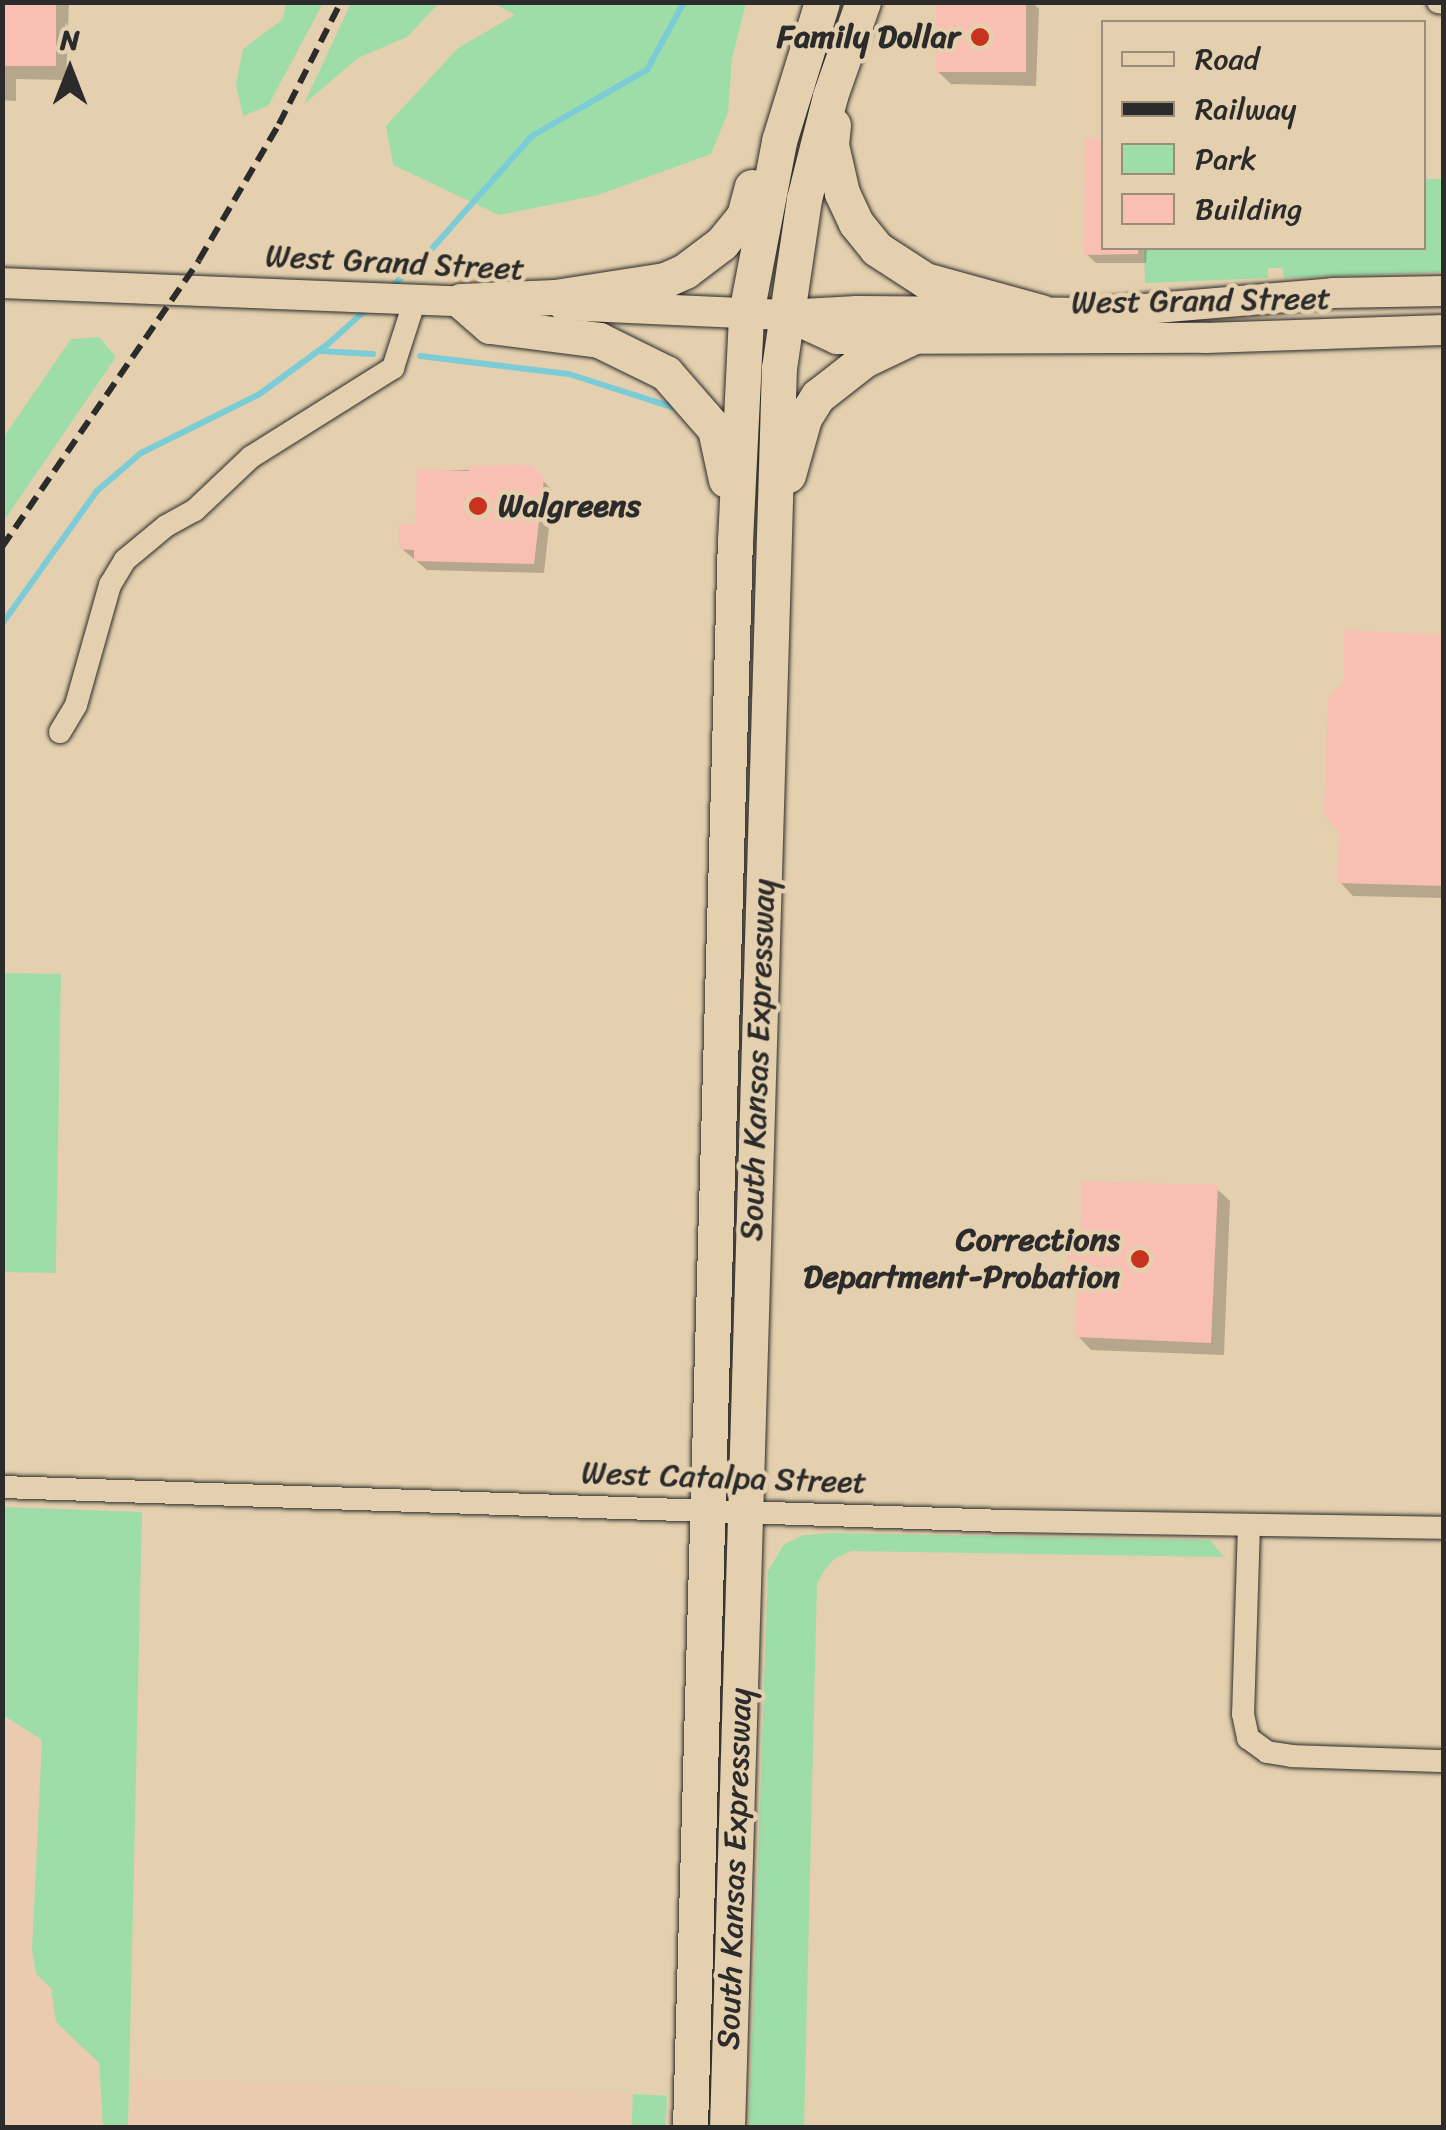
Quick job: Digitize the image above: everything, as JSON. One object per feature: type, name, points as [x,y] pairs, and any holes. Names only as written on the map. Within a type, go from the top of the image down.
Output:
[{"type":"main road","name":"South Kansas Expressway","points":[[690,2128],[735,541],[746,313],[766,193],[822,2]]},
{"type":"main road","name":"South Kansas Expressway","points":[[727,2128],[773,529],[784,315],[804,199],[841,61],[863,2]]},
{"type":"main road","points":[[841,61],[833,160],[842,193],[868,238],[890,260],[925,280],[1042,312]]},
{"type":"main road","points":[[461,301],[555,297],[665,280],[685,271],[722,243],[744,216],[768,122],[799,70]]},
{"type":"main road","name":"West Grand Street","points":[[2,283],[784,315],[857,311],[1097,313],[1333,293],[1444,291]]},
{"type":"main road","points":[[461,301],[490,326],[598,340],[666,374],[714,429],[735,541]]},
{"type":"main road","name":"West Grand Street","points":[[784,315],[837,339],[1205,338],[1444,330]]},
{"type":"main road","points":[[773,529],[804,418],[818,396],[864,360],[910,338]]},
{"type":"street","points":[[60,732],[76,705],[110,585],[126,560],[166,526],[195,510],[251,457],[392,368],[411,299]]},
{"type":"street","name":"West Catalpa Street","points":[[2,1488],[1444,1528]]},
{"type":"street","points":[[1249,1525],[1243,1714],[1248,1738],[1267,1752],[1292,1756],[1444,1761]]},
{"type":"shaded area","points":[[3,1715],[42,1740],[32,1949],[36,1974],[52,1988],[56,2023],[99,2063],[103,2127],[3,2128]]},
{"type":"shaded area","points":[[131,2078],[633,2094],[631,2127],[128,2128]]},
{"type":"green space","points":[[286,3],[323,3],[268,106],[243,116],[236,85],[243,49],[283,19]]},
{"type":"green space","points":[[351,3],[439,3],[407,37],[358,58],[304,104]]},
{"type":"green space","points":[[494,3],[746,3],[732,59],[728,112],[711,154],[598,195],[499,215],[393,165],[386,126],[458,48],[515,15]]},
{"type":"green space","points":[[1426,179],[1443,179],[1443,272],[1284,278],[1282,268],[1268,268],[1268,278],[1145,283],[1144,250],[1426,250]]},
{"type":"green space","points":[[99,337],[116,357],[3,522],[3,438],[71,339]]},
{"type":"green space","points":[[3,973],[61,974],[56,1273],[2,1272]]},
{"type":"green space","points":[[3,1507],[142,1512],[128,2127],[103,2127],[99,2063],[56,2022],[51,1988],[36,1974],[32,1949],[42,1740],[3,1715]]},
{"type":"green space","points":[[804,1535],[1210,1540],[1224,1557],[851,1551],[834,1559],[824,1571],[817,1584],[804,2127],[749,2127],[768,1571],[784,1544]]},
{"type":"green space","points":[[633,2094],[667,2096],[665,2128],[631,2127]]},
{"type":"building","points":[[2,2],[56,2],[56,66],[2,66]]},
{"type":"building","name":"Family Dollar","points":[[936,2],[1026,2],[1026,72],[936,72]]},
{"type":"building","points":[[1085,138],[1101,139],[1101,250],[1138,250],[1138,254],[1084,255]]},
{"type":"building","name":"Walgreens","points":[[469,466],[532,466],[544,479],[534,564],[414,561],[414,550],[399,549],[399,524],[415,525],[417,469],[469,471]]},
{"type":"building","points":[[1344,630],[1444,635],[1444,886],[1337,883],[1340,833],[1324,815],[1328,698],[1344,682]]},
{"type":"building","name":"Corrections Department-Probation","points":[[1082,1181],[1218,1185],[1211,1343],[1075,1337],[1078,1272],[1066,1272],[1067,1246],[1080,1246]]},
{"type":"waterway","points":[[390,288],[429,252],[532,136],[647,70],[684,2]]},
{"type":"waterway","points":[[2,624],[97,491],[141,453],[258,395],[328,344],[369,307]]},
{"type":"waterway","points":[[320,351],[373,354]]},
{"type":"waterway","points":[[420,356],[569,374],[675,408]]},
{"type":"railway","points":[[2,547],[199,260],[279,124],[341,2]]},
{"type":"place","name":"Family Dollar","points":[[980,37]]},
{"type":"place","name":"Walgreens","points":[[478,506]]},
{"type":"place","name":"Corrections Department-Probation","points":[[1140,1259]]}]
